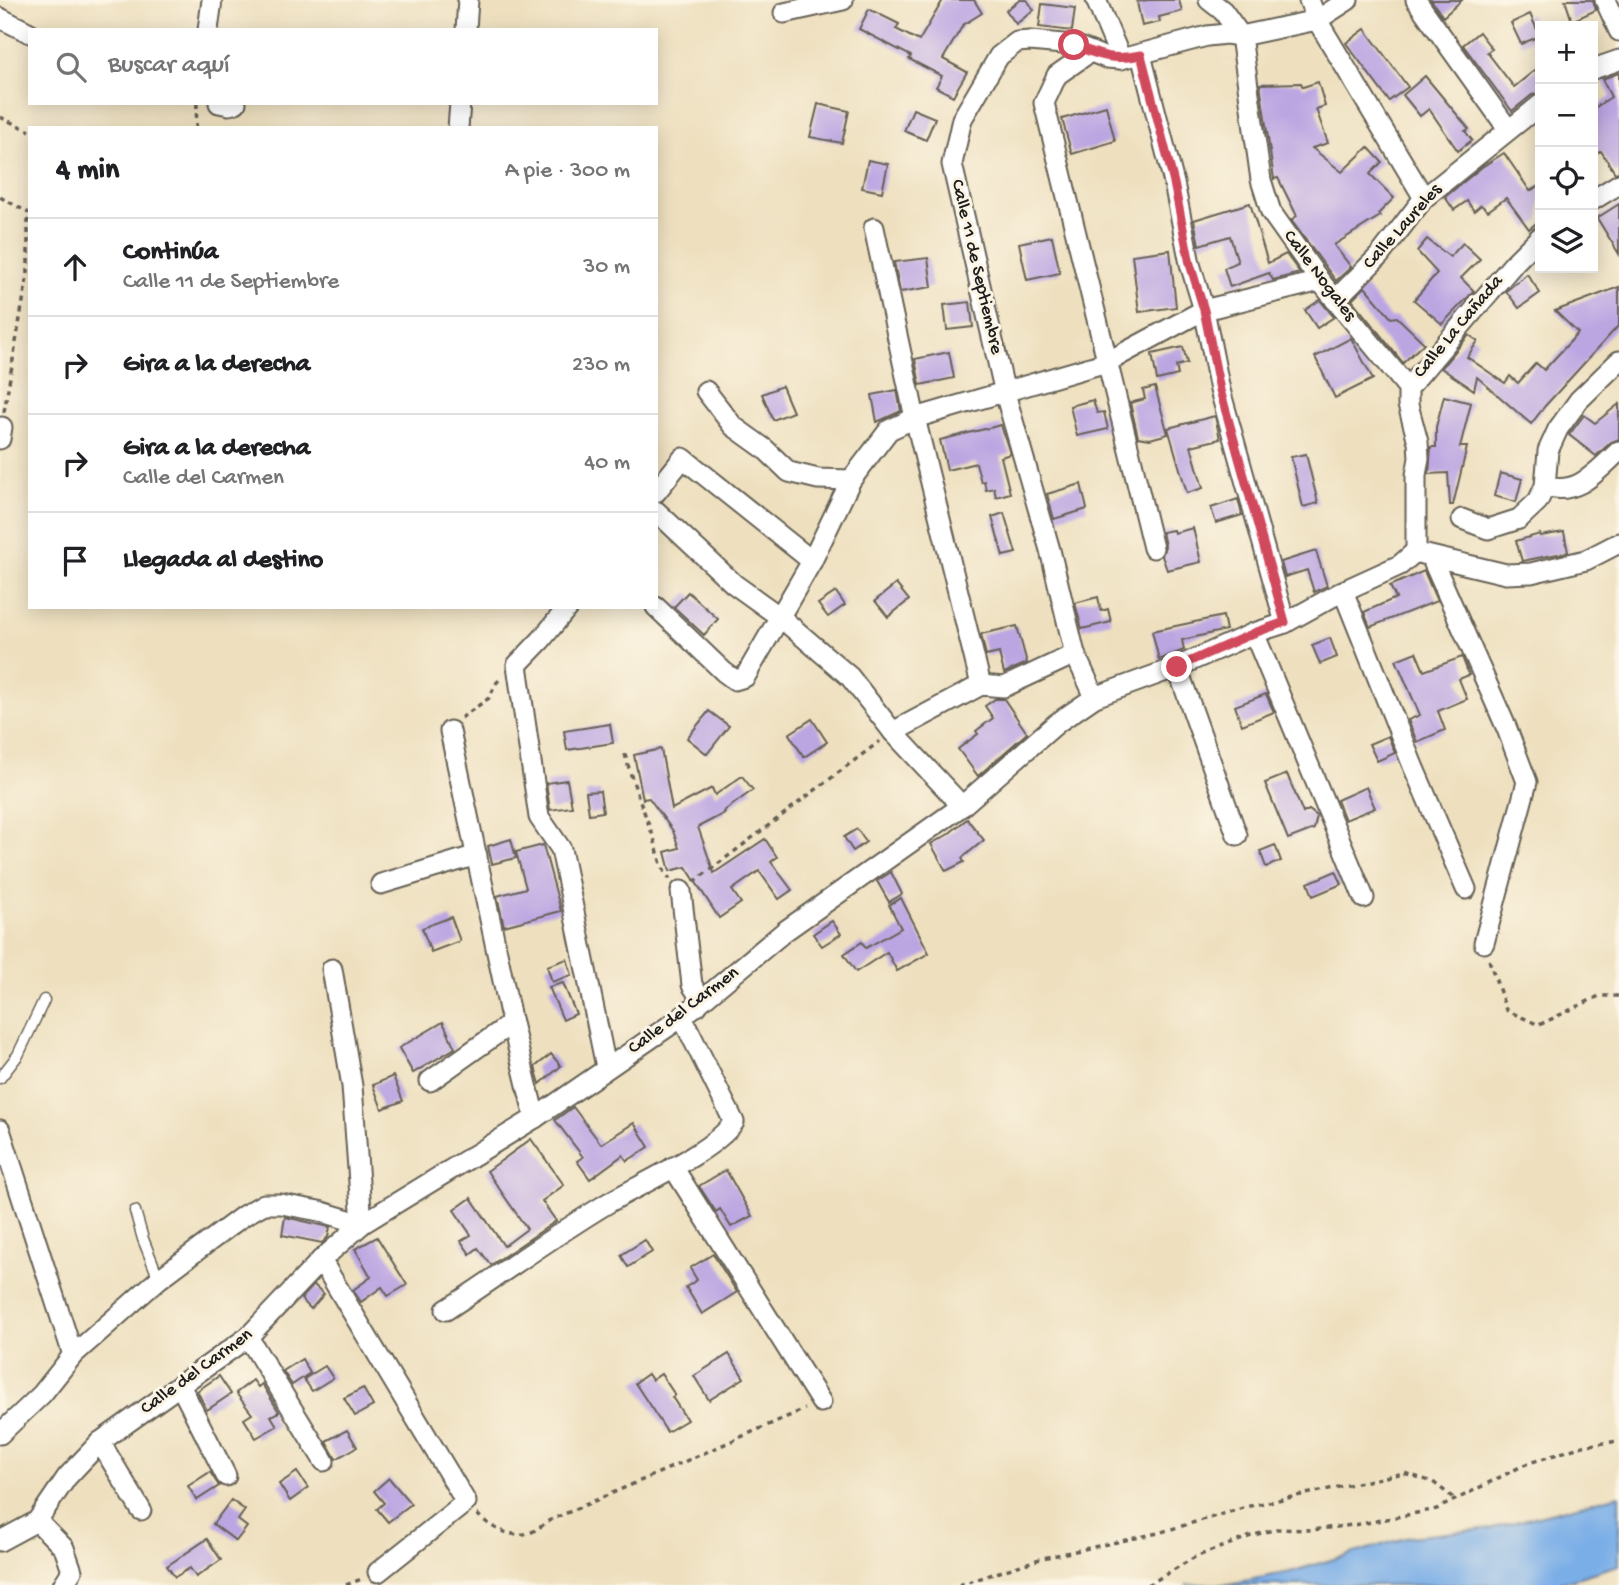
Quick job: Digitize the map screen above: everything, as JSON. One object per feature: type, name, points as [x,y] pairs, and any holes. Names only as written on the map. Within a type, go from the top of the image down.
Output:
[{"type":"street","points":[[208,28],[212,0]]},
{"type":"street","points":[[466,28],[467,0]]},
{"type":"street","points":[[784,13],[843,0]]},
{"type":"street","points":[[1096,0],[1121,59]]},
{"type":"street","name":"Calle Nogales","points":[[1209,0],[1223,11],[1241,36],[1261,180],[1271,212],[1320,281],[1408,388]]},
{"type":"street","points":[[1309,0],[1317,20],[1424,198]]},
{"type":"street","name":"Calle 11 de Septiembre","points":[[1096,697],[1075,654],[1050,550],[1005,393],[952,164],[961,119],[999,56],[1017,42],[1074,45],[1106,58],[1121,59],[1207,36],[1241,36],[1317,20],[1348,0]]},
{"type":"street","points":[[1416,0],[1508,129]]},
{"type":"street","points":[[1605,0],[1619,32]]},
{"type":"street","points":[[0,18],[28,32]]},
{"type":"street","points":[[1090,52],[1057,75],[1044,103],[1153,548]]},
{"type":"street","points":[[1141,55],[1174,183],[1190,264],[1204,310],[1220,390],[1285,622]]},
{"type":"street","points":[[1598,67],[1619,60]]},
{"type":"street","points":[[458,126],[460,105]]},
{"type":"street","name":"Calle Laureles","points":[[1335,300],[1380,255],[1424,198],[1535,109]]},
{"type":"street","points":[[1598,198],[1619,184]]},
{"type":"street","points":[[874,228],[915,418],[981,685]]},
{"type":"street","name":"Calle La Cañada","points":[[1408,388],[1515,261],[1535,242]]},
{"type":"street","points":[[658,609],[724,672],[735,680],[746,677],[812,561],[851,480],[889,430],[915,418],[1107,362],[1204,310],[1320,281]]},
{"type":"street","points":[[1462,519],[1488,529],[1518,519],[1538,501],[1545,486],[1548,450],[1558,429],[1579,400],[1619,361]]},
{"type":"street","points":[[1408,388],[1408,405],[1418,442],[1416,475],[1423,554],[1507,729],[1527,782],[1484,943]]},
{"type":"street","points":[[706,391],[733,426],[765,449],[789,472],[818,479],[851,480]]},
{"type":"street","points":[[1545,486],[1558,491],[1583,484],[1619,451]]},
{"type":"street","points":[[658,489],[683,458],[812,561]]},
{"type":"street","points":[[658,513],[734,584],[779,617],[850,677],[893,732],[962,806]]},
{"type":"street","points":[[1423,554],[1506,574],[1531,573],[1586,560],[1619,543]]},
{"type":"street","name":"Calle del Carmen","points":[[0,1541],[37,1521],[67,1476],[100,1442],[248,1337],[321,1260],[362,1224],[535,1118],[690,1012],[785,931],[962,806],[1057,723],[1096,697],[1285,622],[1343,591],[1423,554]]},
{"type":"street","points":[[1343,591],[1466,889]]},
{"type":"street","points":[[566,609],[517,665],[539,817],[561,849],[606,1068]]},
{"type":"street","points":[[1254,633],[1364,898]]},
{"type":"street","points":[[893,732],[981,685],[1004,687],[1075,654]]},
{"type":"street","points":[[1177,667],[1237,835]]},
{"type":"street","points":[[450,731],[535,1118]]},
{"type":"street","points":[[381,884],[477,855]]},
{"type":"street","points":[[446,1310],[607,1203],[673,1167],[726,1133],[734,1122],[690,1012],[698,994],[692,985],[681,891]]},
{"type":"street","points":[[4,1430],[42,1394],[73,1355],[159,1279],[243,1216],[264,1204],[281,1204],[319,1211],[362,1224],[352,1086],[332,969]]},
{"type":"street","points":[[430,1081],[512,1023]]},
{"type":"street","points":[[0,1130],[73,1355]]},
{"type":"street","points":[[673,1167],[821,1402]]},
{"type":"street","points":[[321,1260],[466,1502],[379,1572]]},
{"type":"street","points":[[248,1337],[324,1461]]},
{"type":"street","points":[[180,1385],[226,1476]]},
{"type":"street","points":[[100,1442],[141,1510]]},
{"type":"street","points":[[37,1521],[64,1548],[72,1571],[63,1585]]},
{"type":"lane","points":[[0,1078],[18,1055],[44,1000]]},
{"type":"lane","points":[[135,1211],[159,1279]]},
{"type":"path","points":[[196,126],[197,105]]},
{"type":"path","points":[[0,117],[28,130]]},
{"type":"path","points":[[0,197],[28,213]]},
{"type":"path","points":[[1,433],[26,283],[28,237]]},
{"type":"path","points":[[450,731],[454,722],[489,698],[497,682],[517,665]]},
{"type":"path","points":[[625,754],[634,790],[653,835],[662,870],[681,891],[893,732]]},
{"type":"path","points":[[1484,943],[1506,1010],[1539,1025],[1599,996],[1619,996]]},
{"type":"path","points":[[466,1502],[485,1522],[498,1530],[518,1536],[537,1532],[546,1522],[821,1402]]},
{"type":"path","points":[[1149,1585],[1195,1557],[1251,1536],[1276,1529],[1312,1530],[1361,1524],[1437,1509],[1526,1464],[1583,1446],[1619,1441]]},
{"type":"path","points":[[959,1585],[1043,1559],[1158,1533],[1251,1506],[1404,1473],[1433,1482],[1456,1500]]},
{"type":"water","points":[[1619,1495],[1619,1565],[1553,1585],[1186,1585],[1228,1584],[1290,1572],[1409,1537],[1492,1528]]},
{"type":"building","points":[[943,0],[974,0],[982,13],[963,25],[943,59],[967,72],[953,96],[936,87],[942,76],[909,59],[911,56],[859,29],[869,9],[899,24],[896,29],[919,41]]},
{"type":"building","points":[[1020,0],[1027,0],[1034,10],[1016,24],[1006,10]]},
{"type":"building","points":[[1179,0],[1182,11],[1159,17],[1160,22],[1142,26],[1137,2]]},
{"type":"building","points":[[1431,0],[1462,0],[1443,17]]},
{"type":"building","points":[[1565,0],[1593,0],[1596,10],[1572,21]]},
{"type":"building","points":[[1042,4],[1075,8],[1072,31],[1039,27]]},
{"type":"building","points":[[1530,14],[1535,25],[1535,38],[1521,44],[1511,23]]},
{"type":"building","points":[[1365,29],[1408,87],[1389,101],[1346,43]]},
{"type":"building","points":[[1479,32],[1492,49],[1487,52],[1514,87],[1535,70],[1535,94],[1512,111],[1463,45]]},
{"type":"building","points":[[1619,73],[1619,172],[1615,173],[1601,151],[1598,153],[1598,106],[1611,97],[1602,79]]},
{"type":"building","points":[[1425,76],[1469,129],[1465,131],[1472,140],[1458,151],[1429,109],[1420,116],[1403,95]]},
{"type":"building","points":[[1318,82],[1325,106],[1316,109],[1328,143],[1312,148],[1342,172],[1368,147],[1382,162],[1370,174],[1394,198],[1378,214],[1380,216],[1334,245],[1351,267],[1336,281],[1291,220],[1297,216],[1278,178],[1274,179],[1260,84],[1301,83],[1303,87]]},
{"type":"building","points":[[818,104],[849,111],[842,143],[810,137]]},
{"type":"building","points":[[1106,106],[1115,141],[1072,154],[1062,119]]},
{"type":"building","points":[[913,109],[935,118],[926,140],[904,131]]},
{"type":"building","points":[[1504,153],[1530,191],[1535,188],[1535,224],[1529,229],[1506,198],[1488,211],[1481,205],[1474,211],[1467,201],[1454,210],[1445,197]]},
{"type":"building","points":[[868,160],[888,164],[882,192],[862,188]]},
{"type":"building","points":[[1250,203],[1268,263],[1286,254],[1300,273],[1273,280],[1269,273],[1230,287],[1224,268],[1238,262],[1230,236],[1199,245],[1194,220]]},
{"type":"building","points":[[1619,204],[1619,254],[1598,220]]},
{"type":"building","points":[[1052,236],[1060,273],[1027,280],[1019,243]]},
{"type":"building","points":[[1427,239],[1450,257],[1463,243],[1480,259],[1461,278],[1474,291],[1442,324],[1414,300],[1437,273],[1417,251]]},
{"type":"building","points":[[1170,250],[1176,307],[1139,312],[1132,255]]},
{"type":"building","points":[[928,258],[932,287],[900,292],[894,262]]},
{"type":"building","points":[[1527,274],[1540,293],[1519,308],[1506,291]]},
{"type":"building","points":[[1365,287],[1391,318],[1397,317],[1424,343],[1403,363],[1352,300]]},
{"type":"building","points":[[1619,287],[1619,325],[1531,424],[1477,377],[1474,390],[1441,368],[1469,335],[1478,341],[1467,357],[1505,383],[1510,376],[1518,383],[1536,363],[1544,370],[1578,333],[1555,311]]},
{"type":"building","points":[[1320,300],[1334,317],[1317,328],[1305,310]]},
{"type":"building","points":[[970,302],[973,327],[947,330],[944,305]]},
{"type":"building","points":[[1351,338],[1373,379],[1335,398],[1315,357]]},
{"type":"building","points":[[1183,347],[1187,363],[1176,366],[1178,375],[1157,380],[1152,354]]},
{"type":"building","points":[[949,352],[954,378],[920,385],[915,359]]},
{"type":"building","points":[[782,386],[793,412],[773,420],[762,394]]},
{"type":"building","points":[[1155,387],[1168,434],[1150,439],[1138,437],[1130,403],[1145,399],[1143,390]]},
{"type":"building","points":[[897,390],[901,411],[877,422],[872,395]]},
{"type":"building","points":[[1444,396],[1471,403],[1460,447],[1467,447],[1453,505],[1450,505],[1448,473],[1429,474],[1431,447],[1436,447],[1436,427]]},
{"type":"building","points":[[1093,400],[1097,413],[1104,412],[1108,429],[1077,436],[1070,406]]},
{"type":"building","points":[[1619,404],[1619,439],[1611,442],[1596,456],[1569,435],[1584,415],[1595,423]]},
{"type":"building","points":[[1215,416],[1220,439],[1191,446],[1203,488],[1187,493],[1168,428]]},
{"type":"building","points":[[1001,425],[1010,454],[1001,457],[1010,493],[996,497],[994,488],[986,490],[984,481],[981,482],[976,463],[947,470],[940,440]]},
{"type":"building","points":[[1306,454],[1318,503],[1303,507],[1291,457]]},
{"type":"building","points":[[1500,473],[1522,479],[1516,502],[1494,496]]},
{"type":"building","points":[[1081,484],[1087,509],[1054,519],[1047,494]]},
{"type":"building","points":[[1238,499],[1242,515],[1216,523],[1211,508]]},
{"type":"building","points":[[1004,513],[1016,553],[1003,556],[992,517]]},
{"type":"building","points":[[1193,528],[1201,562],[1167,570],[1162,556],[1165,546],[1162,532],[1173,530],[1174,533]]},
{"type":"building","points":[[1564,532],[1568,552],[1522,561],[1516,541],[1540,534]]},
{"type":"building","points":[[1316,551],[1327,586],[1314,592],[1307,570],[1285,577],[1281,562]]},
{"type":"building","points":[[1424,571],[1437,601],[1370,627],[1364,612],[1396,598],[1390,586]]},
{"type":"building","points":[[896,584],[909,600],[888,617],[875,601]]},
{"type":"building","points":[[688,592],[718,619],[704,635],[674,607]]},
{"type":"building","points":[[836,592],[845,605],[828,617],[818,604]]},
{"type":"building","points":[[1098,597],[1101,611],[1108,609],[1111,622],[1082,629],[1075,603]]},
{"type":"building","points":[[1223,616],[1226,630],[1182,640],[1184,650],[1159,660],[1152,631]]},
{"type":"building","points":[[1017,626],[1027,663],[1004,673],[999,653],[986,656],[981,634]]},
{"type":"building","points":[[1330,638],[1337,657],[1320,664],[1312,645]]},
{"type":"building","points":[[1416,652],[1424,671],[1462,657],[1469,675],[1459,679],[1467,699],[1438,711],[1445,730],[1417,742],[1408,720],[1420,715],[1396,660]]},
{"type":"building","points":[[1266,694],[1274,712],[1242,725],[1235,706]]},
{"type":"building","points":[[995,699],[1004,699],[1027,733],[978,776],[958,749],[993,718],[985,706]]},
{"type":"building","points":[[709,711],[729,726],[707,754],[687,738]]},
{"type":"building","points":[[812,719],[827,742],[804,757],[789,734]]},
{"type":"building","points":[[610,724],[613,743],[567,750],[564,731]]},
{"type":"building","points":[[1388,736],[1395,753],[1377,761],[1369,744]]},
{"type":"building","points":[[661,749],[672,809],[712,788],[715,795],[742,776],[753,790],[724,811],[725,813],[698,827],[714,873],[765,839],[777,857],[771,862],[792,890],[779,899],[759,871],[732,890],[741,903],[719,918],[686,867],[670,871],[665,852],[679,848],[673,831],[649,798],[643,799],[634,755]]},
{"type":"building","points":[[1287,774],[1303,813],[1309,810],[1317,816],[1314,829],[1288,839],[1265,783]]},
{"type":"building","points":[[567,780],[572,807],[550,810],[546,783]]},
{"type":"building","points":[[1366,787],[1375,808],[1345,820],[1337,800]]},
{"type":"building","points":[[600,791],[603,812],[589,814],[586,792]]},
{"type":"building","points":[[967,819],[984,840],[962,858],[964,862],[946,871],[931,844]]},
{"type":"building","points":[[857,829],[866,842],[853,851],[844,837]]},
{"type":"building","points":[[511,839],[516,858],[492,864],[488,846]]},
{"type":"building","points":[[543,845],[561,911],[504,926],[497,896],[526,888],[516,852]]},
{"type":"building","points":[[1275,845],[1281,861],[1266,867],[1260,851]]},
{"type":"building","points":[[1336,871],[1342,884],[1313,896],[1308,883]]},
{"type":"building","points":[[891,872],[902,894],[889,902],[877,881]]},
{"type":"building","points":[[901,898],[929,953],[897,971],[887,952],[856,972],[844,954],[862,942],[866,948],[901,928],[889,905]]},
{"type":"building","points":[[451,917],[460,941],[431,952],[422,928]]},
{"type":"building","points":[[832,921],[841,934],[822,946],[813,934]]},
{"type":"building","points":[[567,959],[572,975],[552,982],[547,966]]},
{"type":"building","points":[[563,983],[576,1014],[563,1020],[549,987]]},
{"type":"building","points":[[443,1022],[455,1048],[413,1073],[399,1048]]},
{"type":"building","points":[[551,1054],[561,1066],[540,1084],[535,1067]]},
{"type":"building","points":[[393,1076],[403,1101],[382,1109],[373,1085]]},
{"type":"building","points":[[573,1107],[601,1144],[634,1123],[649,1147],[627,1161],[623,1155],[590,1179],[577,1161],[583,1157],[555,1120]]},
{"type":"building","points":[[531,1139],[564,1185],[542,1201],[556,1221],[491,1265],[478,1248],[470,1254],[461,1241],[471,1235],[454,1210],[471,1198],[504,1246],[527,1229],[487,1171]]},
{"type":"building","points":[[726,1170],[752,1216],[731,1227],[720,1209],[716,1212],[699,1186]]},
{"type":"building","points":[[285,1217],[330,1227],[328,1237],[322,1243],[282,1235]]},
{"type":"building","points":[[377,1237],[407,1285],[388,1296],[382,1287],[361,1302],[353,1290],[371,1277],[355,1249]]},
{"type":"building","points":[[645,1240],[652,1252],[628,1267],[621,1255]]},
{"type":"building","points":[[713,1254],[737,1292],[702,1314],[686,1287],[697,1280],[690,1268]]},
{"type":"building","points":[[314,1285],[324,1294],[311,1309],[301,1299]]},
{"type":"building","points":[[729,1354],[744,1378],[709,1400],[694,1376]]},
{"type":"building","points":[[302,1359],[310,1373],[292,1385],[283,1371]]},
{"type":"building","points":[[325,1366],[333,1378],[312,1391],[304,1379]]},
{"type":"building","points":[[648,1374],[652,1380],[661,1374],[687,1420],[667,1432],[635,1383]]},
{"type":"building","points":[[219,1376],[231,1394],[207,1410],[197,1391]]},
{"type":"building","points":[[253,1380],[258,1387],[262,1384],[279,1412],[271,1416],[277,1426],[256,1438],[244,1419],[252,1414],[236,1393]]},
{"type":"building","points":[[363,1388],[373,1406],[355,1416],[344,1398]]},
{"type":"building","points":[[347,1430],[357,1447],[336,1459],[326,1441]]},
{"type":"building","points":[[210,1472],[219,1486],[197,1500],[188,1486]]},
{"type":"building","points":[[297,1472],[308,1488],[290,1501],[279,1484]]},
{"type":"building","points":[[389,1478],[411,1504],[388,1522],[377,1509],[384,1503],[374,1491]]},
{"type":"building","points":[[231,1500],[245,1510],[238,1520],[247,1527],[236,1541],[213,1524]]},
{"type":"building","points":[[207,1539],[221,1560],[196,1577],[190,1568],[175,1577],[167,1566]]},
{"type":"route","points":[[1074,45],[1106,58],[1121,59],[1141,55],[1174,183],[1190,264],[1204,310],[1220,390],[1285,622],[1177,667]]}]
